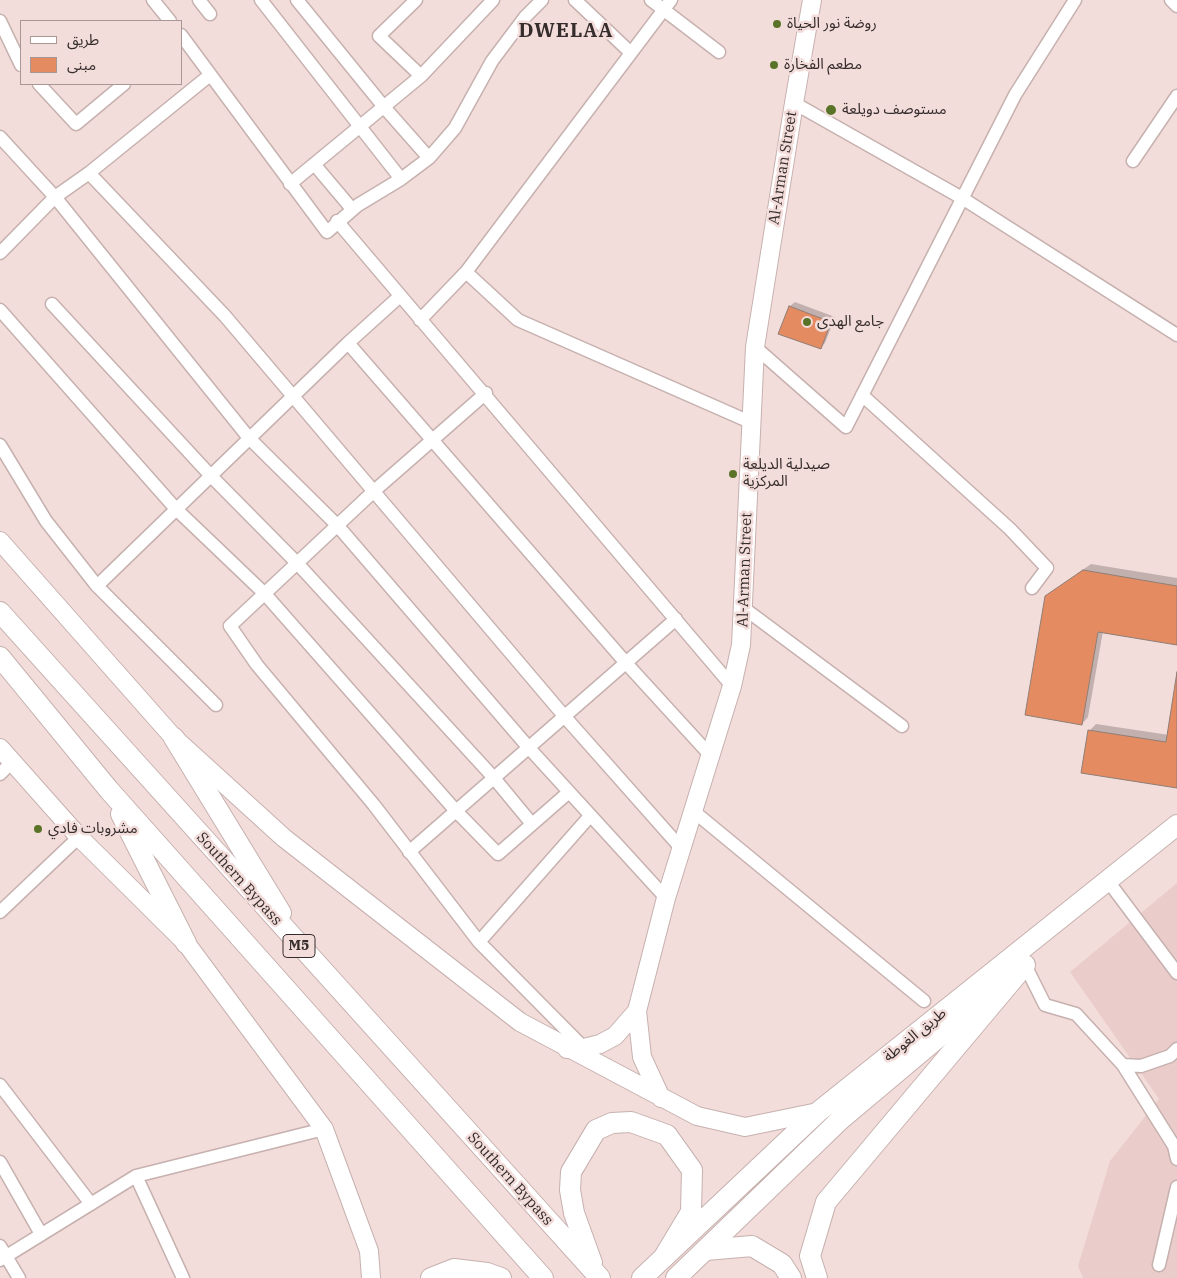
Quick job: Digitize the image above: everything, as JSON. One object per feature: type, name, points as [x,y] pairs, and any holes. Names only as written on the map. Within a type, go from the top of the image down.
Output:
[{"type":"main road","name":"Al-Arman Street","points":[[661,1098],[642,1057],[637,1011],[666,898],[732,686],[741,645],[755,347],[812,0]]},
{"type":"main road","points":[[0,541],[174,738],[284,838],[520,1022],[575,1048],[661,1098],[697,1116],[745,1127],[818,1112]]},
{"type":"main road","name":"Southern Bypass","points":[[0,612],[597,1275]]},
{"type":"main road","name":"M5","points":[[4,663],[109,790],[543,1278]]},
{"type":"main road","points":[[174,738],[280,910],[297,944]]},
{"type":"main road","points":[[0,748],[6,768],[186,943],[324,1129],[369,1250],[371,1278]]},
{"type":"main road","points":[[109,790],[186,943]]},
{"type":"main road","name":"طريق الغوطة","points":[[664,1257],[818,1112],[1177,825]]},
{"type":"main road","points":[[676,1278],[841,1119],[1114,889],[1177,839]]},
{"type":"main road","points":[[817,1278],[810,1256],[826,1202],[1025,965]]},
{"type":"main road","name":"Al-Arman Street","points":[[575,1048],[600,1044],[615,1036],[637,1011]]},
{"type":"main road","points":[[597,1275],[574,1213],[570,1190],[571,1172],[596,1130],[612,1123],[630,1122],[667,1135],[692,1170],[691,1212],[664,1257],[642,1278]]},
{"type":"main road","points":[[706,1250],[752,1246],[782,1264],[791,1278]]},
{"type":"main road","points":[[431,1278],[454,1269],[487,1273],[501,1278]]},
{"type":"street","points":[[153,0],[169,20]]},
{"type":"street","points":[[199,0],[210,14]]},
{"type":"street","points":[[261,0],[401,180]]},
{"type":"street","points":[[297,0],[384,107],[429,158]]},
{"type":"street","points":[[416,0],[379,36],[421,76]]},
{"type":"street","points":[[290,184],[421,76],[492,0]]},
{"type":"street","points":[[182,37],[327,232],[352,209],[401,180],[429,158],[455,128],[492,61],[524,17],[542,0]]},
{"type":"street","points":[[575,0],[631,53]]},
{"type":"street","points":[[651,0],[667,5],[719,52]]},
{"type":"street","points":[[755,347],[846,427],[1015,95],[1074,0]]},
{"type":"street","points":[[1171,0],[1177,6]]},
{"type":"street","points":[[420,320],[466,272],[667,5]]},
{"type":"street","points":[[0,21],[20,63]]},
{"type":"street","points":[[2,246],[55,197],[89,173],[210,75]]},
{"type":"street","points":[[40,85],[76,124],[123,85]]},
{"type":"street","points":[[1133,160],[1177,96]]},
{"type":"street","points":[[794,103],[962,198],[1177,335]]},
{"type":"street","points":[[0,137],[55,197],[249,438],[337,525],[529,748],[666,898]]},
{"type":"street","points":[[314,164],[352,209]]},
{"type":"street","points":[[89,173],[225,316],[565,716],[681,848]]},
{"type":"street","points":[[337,221],[420,320],[486,393],[732,686]]},
{"type":"street","points":[[466,272],[518,320],[750,422]]},
{"type":"street","points":[[97,586],[348,343],[400,296]]},
{"type":"street","points":[[52,304],[211,476],[297,563],[494,778],[532,824]]},
{"type":"street","points":[[0,310],[176,509],[265,594],[456,811],[498,854],[568,792]]},
{"type":"street","points":[[348,343],[626,663],[710,755]]},
{"type":"street","points":[[486,393],[374,491],[230,626],[257,665],[374,805],[479,942],[575,1048]]},
{"type":"street","points":[[862,396],[1010,529],[1047,568],[1032,588]]},
{"type":"street","points":[[0,445],[46,521],[97,586],[216,705]]},
{"type":"street","points":[[744,608],[902,726]]},
{"type":"street","points":[[409,852],[676,619]]},
{"type":"street","points":[[692,810],[924,1001]]},
{"type":"street","points":[[479,942],[590,816]]},
{"type":"street","points":[[0,912],[79,837]]},
{"type":"street","points":[[1114,889],[1177,973]]},
{"type":"street","points":[[1025,965],[1045,1004],[1076,1014],[1123,1065],[1174,1146],[1177,1159]]},
{"type":"street","points":[[1123,1065],[1141,1066],[1170,1056],[1177,1049]]},
{"type":"street","points":[[0,1085],[91,1204]]},
{"type":"street","points":[[19,1278],[2,1254],[41,1234],[136,1176],[324,1129]]},
{"type":"street","points":[[0,1162],[41,1234]]},
{"type":"street","points":[[136,1176],[183,1278]]},
{"type":"street","points":[[1159,1265],[1177,1187]]},
{"type":"shaded area","points":[[1177,883],[1177,1278],[1083,1278],[1078,1266],[1110,1161],[1159,1099],[1070,972]]},
{"type":"building","points":[[789,306],[831,322],[821,349],[778,334]]},
{"type":"building","points":[[1083,570],[1177,586],[1177,645],[1098,632],[1082,725],[1025,715],[1045,596]]},
{"type":"building","points":[[1177,672],[1177,788],[1081,773],[1088,730],[1166,742]]},
{"type":"place","name":"روضة نور الحياة","points":[[777,24]]},
{"type":"place","name":"مطعم الفخارة","points":[[774,65]]},
{"type":"place","name":"مستوصف دويلعة","points":[[831,110]]},
{"type":"place","name":"جامع الهدى","points":[[807,322]]},
{"type":"place","name":"صيدلية الديلعة المركزية","points":[[733,474]]},
{"type":"place","name":"مشروبات فادي","points":[[38,829]]},
{"type":"district","name":"DWELAA","points":[[566,31]]}]
